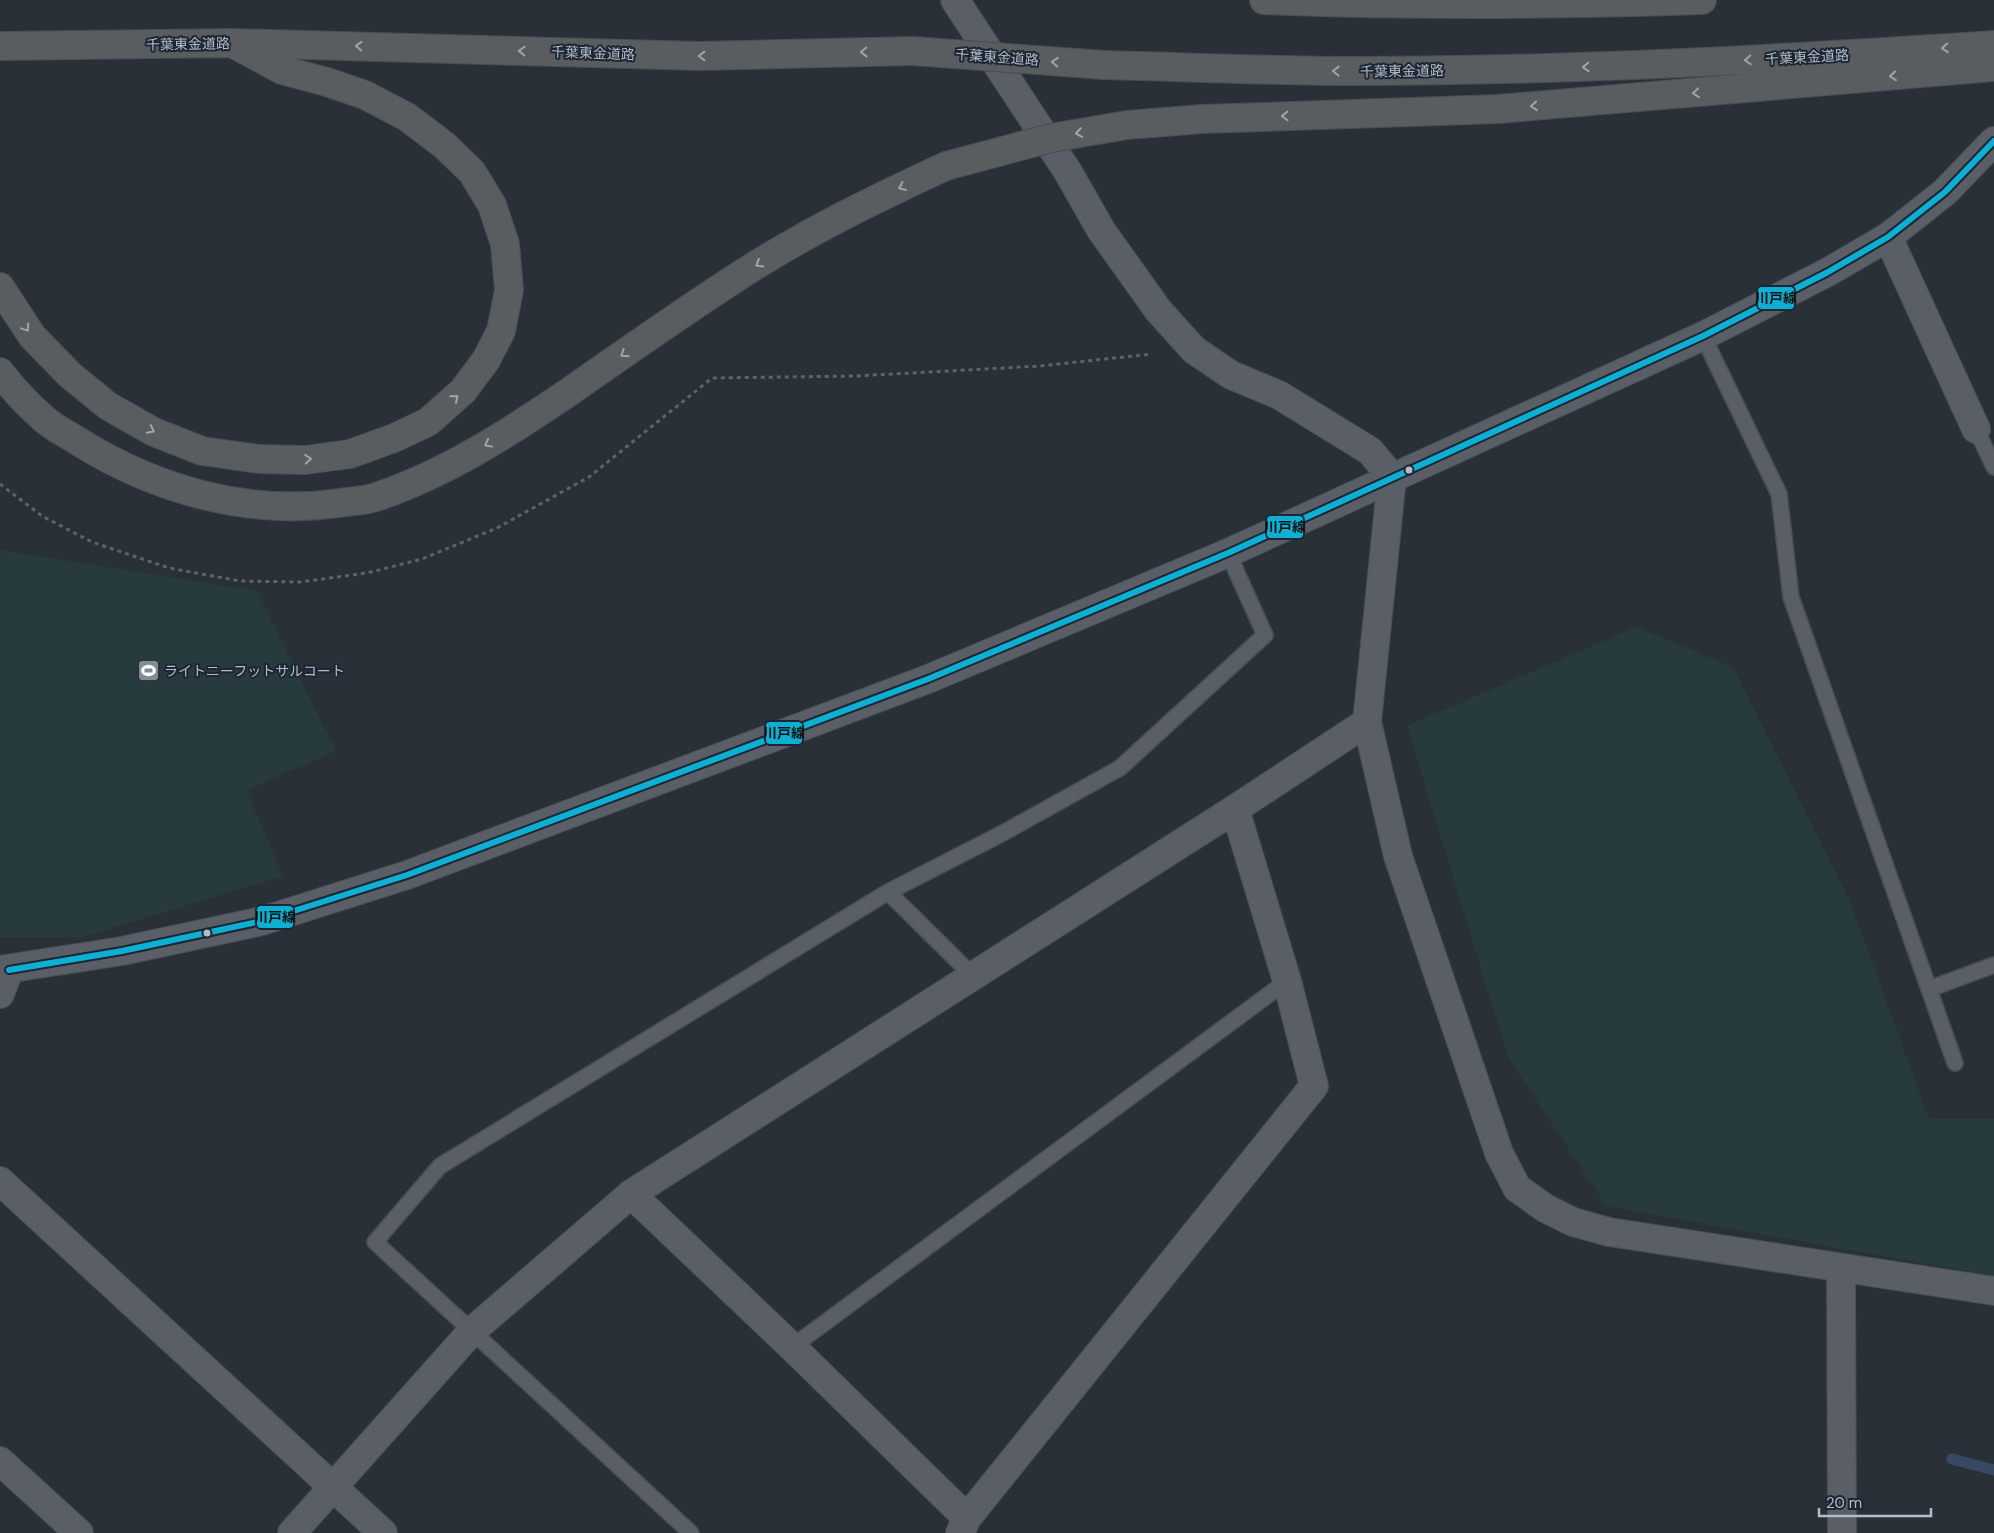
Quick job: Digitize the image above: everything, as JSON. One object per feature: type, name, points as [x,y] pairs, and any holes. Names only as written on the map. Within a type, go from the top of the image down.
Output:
[{"type":"highway","points":[[1264,0],[1358,4],[1526,5],[1702,0]]},
{"type":"highway","points":[[0,287],[32,336],[70,375],[108,406],[154,432],[202,451],[259,459],[304,460],[350,454],[394,438],[428,422],[463,391],[486,360],[501,330],[509,290],[505,244],[492,206],[472,172],[444,145],[407,117],[365,95],[282,70],[232,43]]},
{"type":"highway","name":"千葉東金道路","points":[[10,46],[232,43],[701,56],[913,51],[1104,65],[1353,71],[1520,69],[1681,64],[1994,45]]},
{"type":"highway","points":[[0,372],[14,390],[46,421],[94,451],[148,478],[203,496],[258,505],[315,506],[374,498],[433,474],[506,434],[746,271],[820,227],[946,166],[1051,138],[1127,125],[1202,119],[1498,109],[1994,67]]},
{"type":"street","points":[[955,0],[1068,172],[1101,230],[1158,310],[1194,350],[1231,375],[1279,396],[1370,452],[1392,477],[1367,722],[1398,856],[1499,1153],[1517,1188],[1545,1208],[1573,1222],[1609,1232],[1994,1291]]},
{"type":"street","points":[[3,978],[262,921],[406,875],[928,680],[1228,553],[1703,336],[1828,272],[1888,237],[1945,192],[1988,152]]},
{"type":"street","points":[[1888,237],[1976,429]]},
{"type":"street","points":[[292,1533],[472,1331],[631,1194],[1235,809],[1367,722]]},
{"type":"street","points":[[631,1194],[792,1347],[964,1526],[1314,1086],[1287,981],[1235,809]]},
{"type":"street","points":[[0,1181],[383,1533]]},
{"type":"street","points":[[1841,1268],[1842,1533]]},
{"type":"street","points":[[0,1461],[66,1528]]},
{"type":"lane","points":[[1703,336],[1779,494],[1790,598],[1955,1063]]},
{"type":"lane","points":[[1976,429],[1994,467]]},
{"type":"lane","points":[[691,1533],[375,1242],[440,1166],[888,892],[1003,833],[1120,768],[1265,635],[1228,553]]},
{"type":"lane","points":[[888,892],[972,976]]},
{"type":"lane","points":[[1929,989],[1994,966]]},
{"type":"lane","points":[[792,1347],[1287,981]]},
{"type":"path","points":[[0,484],[42,516],[92,542],[169,568],[240,582],[300,582],[367,573],[422,559],[497,528],[589,477],[712,378],[856,376],[1040,366],[1194,350]]},
{"type":"green space","name":"ライトニーフットサルコート","points":[[0,550],[257,591],[336,751],[246,790],[283,876],[83,937],[0,937]]},
{"type":"green space","points":[[1636,627],[1733,667],[1850,901],[1929,1119],[1994,1119],[1994,1276],[1606,1206],[1508,1057],[1407,726]]},
{"type":"waterway","points":[[1952,1459],[1994,1470]]},
{"type":"transit line","name":"川戸線","points":[[9,970],[122,951],[262,921],[407,875],[928,679],[1228,553],[1703,336],[1828,272],[1888,237],[1945,192],[1994,141]]},
{"type":"place","name":"ライトニーフットサルコート","points":[[148,671]]}]
